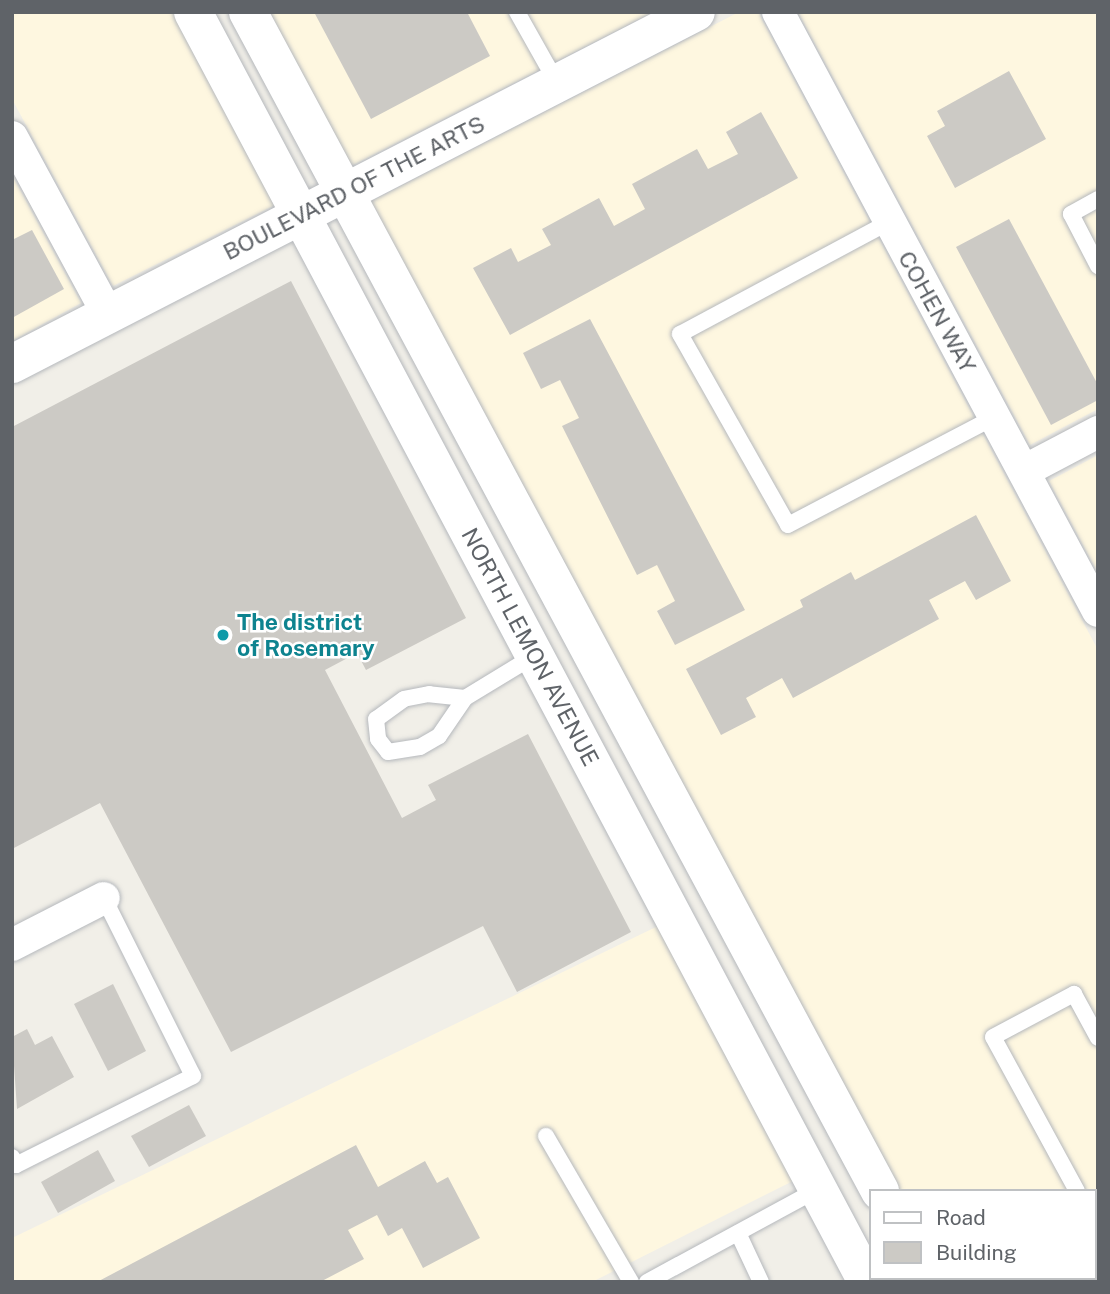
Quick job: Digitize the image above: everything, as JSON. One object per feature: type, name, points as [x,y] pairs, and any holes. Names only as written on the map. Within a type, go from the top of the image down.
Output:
[{"type":"street","name":"NORTH LEMON AVENUE","points":[[193,12],[867,1282]]},
{"type":"street","points":[[248,12],[879,1189]]},
{"type":"street","name":"BOULEVARD OF THE ARTS","points":[[12,364],[106,312],[558,85],[695,12]]},
{"type":"street","name":"COHEN WAY","points":[[778,12],[1098,611]]},
{"type":"street","points":[[12,137],[106,312]]},
{"type":"street","points":[[1024,471],[1098,432]]},
{"type":"street","points":[[12,945],[104,898]]},
{"type":"lane","points":[[517,12],[558,85]]},
{"type":"lane","points":[[1098,199],[1071,214],[1098,266]]},
{"type":"lane","points":[[889,222],[680,334],[788,525],[995,417]]},
{"type":"lane","points":[[465,698],[429,694],[404,699],[376,719],[378,739],[388,751],[420,747],[439,736],[465,698],[534,656]]},
{"type":"lane","points":[[12,1157],[16,1165],[193,1076],[104,898]]},
{"type":"lane","points":[[1076,1189],[993,1037],[1074,994],[1098,1038]]},
{"type":"lane","points":[[546,1136],[631,1282]]},
{"type":"lane","points":[[651,1281],[818,1189]]},
{"type":"lane","points":[[738,1233],[761,1282]]},
{"type":"shaded area","points":[[12,12],[173,12],[275,205],[113,286],[12,99]]},
{"type":"shaded area","points":[[269,12],[653,12],[351,166]]},
{"type":"shaded area","points":[[739,12],[758,12],[1098,650],[1098,1282],[947,1282],[1096,1280],[1096,1189],[899,1189],[370,202]]},
{"type":"shaded area","points":[[798,12],[1098,12],[1098,409],[1030,445]]},
{"type":"shaded area","points":[[12,175],[81,303],[12,341]]},
{"type":"shaded area","points":[[1098,455],[1098,573],[1049,481]]},
{"type":"shaded area","points":[[658,926],[793,1181],[592,1282],[12,1282],[12,1238]]},
{"type":"building","points":[[314,12],[467,12],[490,56],[371,119]]},
{"type":"building","points":[[1009,71],[1046,139],[955,188],[927,136],[945,126],[937,111]]},
{"type":"building","points":[[761,112],[798,178],[510,335],[473,268],[511,248],[518,262],[551,245],[542,229],[599,198],[614,226],[645,209],[632,184],[697,149],[708,169],[738,154],[726,132]]},
{"type":"building","points":[[1009,219],[1098,385],[1098,400],[1051,425],[956,247]]},
{"type":"building","points":[[32,230],[64,289],[12,318],[12,240]]},
{"type":"building","name":"The district of Rosemary","points":[[291,281],[466,618],[366,670],[357,653],[325,670],[402,818],[436,800],[428,785],[528,734],[631,932],[517,992],[483,926],[231,1052],[100,803],[12,849],[12,427]]},
{"type":"building","points":[[590,319],[745,610],[675,645],[657,611],[675,601],[657,565],[637,575],[562,426],[579,418],[560,380],[541,389],[523,353]]},
{"type":"building","points":[[976,515],[1011,581],[976,600],[965,581],[929,600],[939,619],[793,698],[782,678],[746,698],[756,717],[721,735],[686,669],[803,607],[800,600],[851,572],[855,580]]},
{"type":"building","points":[[113,984],[146,1051],[108,1071],[74,1004]]},
{"type":"building","points":[[27,1029],[35,1045],[52,1036],[74,1077],[17,1109],[12,1037]]},
{"type":"building","points":[[189,1105],[206,1136],[149,1167],[131,1136]]},
{"type":"building","points":[[356,1145],[378,1187],[425,1161],[437,1183],[448,1177],[480,1238],[423,1268],[402,1228],[388,1236],[377,1215],[348,1230],[364,1259],[320,1282],[97,1282]]},
{"type":"building","points":[[98,1150],[115,1181],[58,1213],[41,1182]]},
{"type":"place","name":"The district of Rosemary","points":[[223,635]]}]
